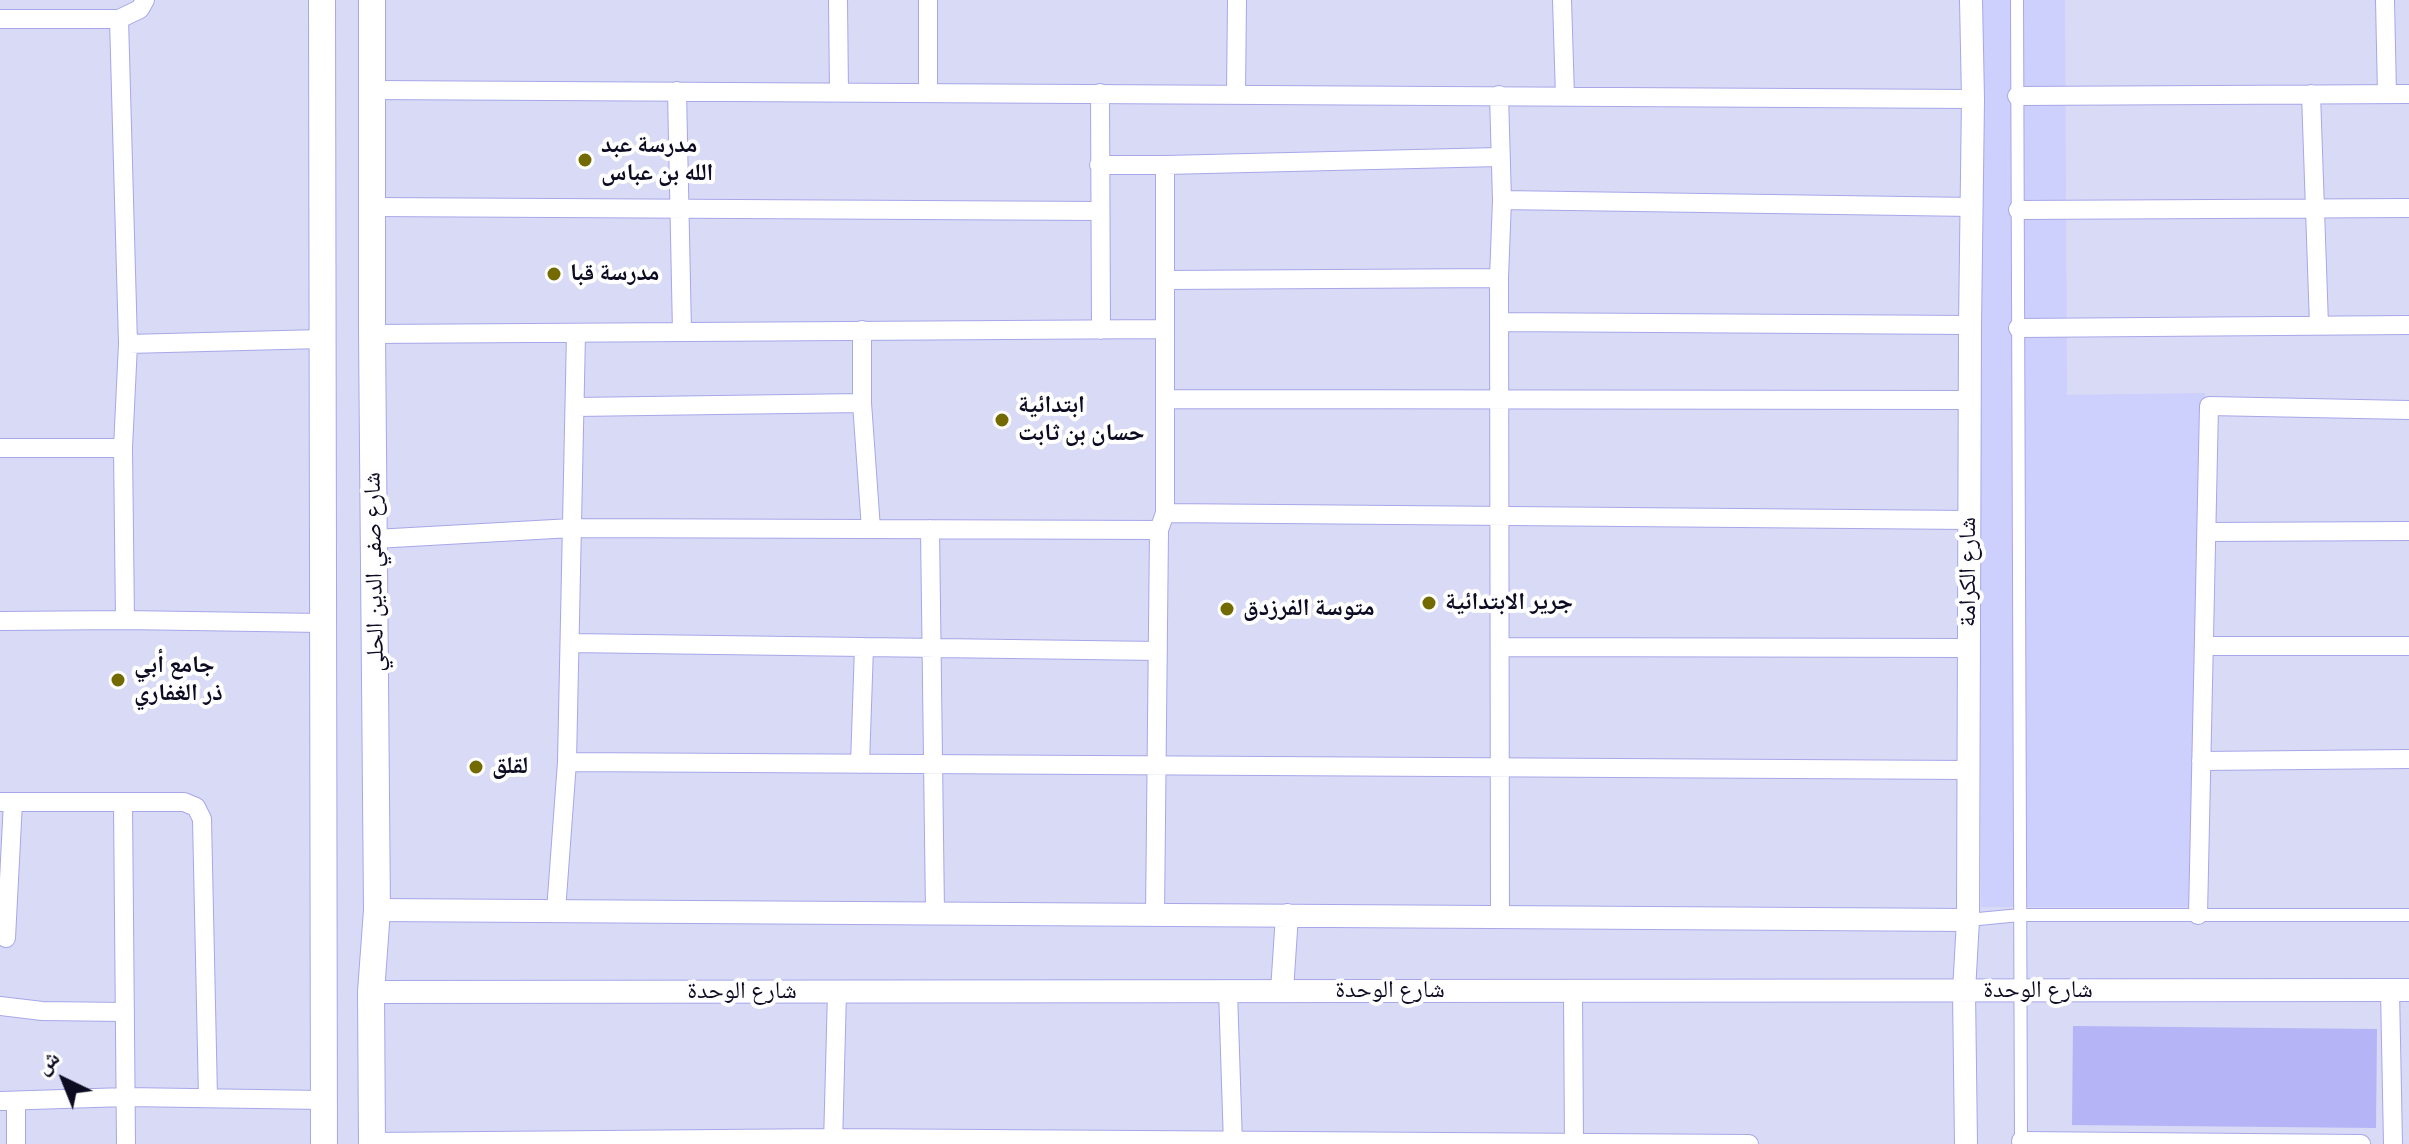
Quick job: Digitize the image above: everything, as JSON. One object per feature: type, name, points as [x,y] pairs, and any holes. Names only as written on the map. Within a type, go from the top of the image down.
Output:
[{"type":"main road","points":[[322,0],[324,1144]]},
{"type":"main road","name":"شارع صفي الدين الحلي","points":[[371,1143],[371,992],[377,910],[372,0]]},
{"type":"street","points":[[0,19],[119,19],[140,9],[145,0]]},
{"type":"street","points":[[838,0],[839,92]]},
{"type":"street","points":[[928,0],[928,92]]},
{"type":"street","points":[[1236,94],[1237,0]]},
{"type":"street","points":[[1562,0],[1565,96]]},
{"type":"street","name":"شارع الكرامة","points":[[1966,1144],[1964,991],[1968,920],[1971,0]]},
{"type":"street","name":"شارع الكرامة","points":[[2017,0],[2021,1142]]},
{"type":"street","points":[[2385,0],[2387,94]]},
{"type":"street","points":[[119,19],[128,344],[123,448],[125,620]]},
{"type":"street","points":[[372,90],[1973,99]]},
{"type":"street","points":[[677,91],[682,332]]},
{"type":"street","points":[[1100,93],[1101,330]]},
{"type":"street","points":[[2311,94],[2319,325]]},
{"type":"street","points":[[2017,96],[2409,94]]},
{"type":"street","points":[[1499,95],[1502,200],[1499,278],[1500,917]]},
{"type":"street","points":[[1099,165],[1499,157]]},
{"type":"street","points":[[1155,915],[1165,399],[1165,165]]},
{"type":"street","points":[[1502,200],[1972,207]]},
{"type":"street","points":[[372,207],[1100,211]]},
{"type":"street","points":[[2018,210],[2409,208]]},
{"type":"street","points":[[1165,280],[1499,278]]},
{"type":"street","points":[[1499,322],[1970,325]]},
{"type":"street","points":[[2018,328],[2409,325]]},
{"type":"street","points":[[372,334],[1165,329]]},
{"type":"street","points":[[862,330],[862,403],[871,529]]},
{"type":"street","points":[[556,911],[567,762],[576,333]]},
{"type":"street","points":[[128,344],[322,339]]},
{"type":"street","points":[[1165,399],[1969,400]]},
{"type":"street","points":[[575,407],[862,403]]},
{"type":"street","points":[[2198,915],[2209,406],[2409,410]]},
{"type":"street","points":[[0,448],[123,448]]},
{"type":"street","points":[[375,539],[572,528],[930,529],[1499,515],[1969,520]]},
{"type":"street","points":[[930,529],[935,913]]},
{"type":"street","points":[[2207,532],[2409,531]]},
{"type":"street","points":[[0,621],[322,623]]},
{"type":"street","points":[[570,643],[1158,651]]},
{"type":"street","points":[[2204,646],[2409,646]]},
{"type":"street","points":[[860,764],[864,647]]},
{"type":"street","points":[[1500,647],[1968,648]]},
{"type":"street","points":[[2201,761],[2409,759]]},
{"type":"street","points":[[567,762],[1967,770]]},
{"type":"street","points":[[6,938],[7,802],[184,802],[196,807],[202,819],[208,1098]]},
{"type":"street","points":[[123,803],[126,1144]]},
{"type":"street","points":[[377,910],[1968,920],[2020,915],[2409,915]]},
{"type":"street","points":[[1282,991],[1287,915]]},
{"type":"street","points":[[2393,1144],[2399,990]]},
{"type":"street","name":"شارع الوحدة","points":[[371,992],[2399,990]]},
{"type":"street","points":[[1228,991],[1233,1142]]},
{"type":"street","points":[[1573,991],[1574,1143]]},
{"type":"street","points":[[834,1141],[837,992]]},
{"type":"street","points":[[0,1006],[42,1011],[125,1012]]},
{"type":"street","points":[[16,1144],[8,1101],[126,1097],[323,1100]]},
{"type":"street","points":[[371,1143],[933,1141],[1749,1144]]},
{"type":"street","points":[[2021,1142],[2361,1144]]},
{"type":"shaded area","points":[[1979,0],[2065,0],[2067,395],[2205,393],[2190,907],[1981,907]]},
{"type":"building","points":[[2073,1026],[2377,1029],[2376,1128],[2072,1125]]},
{"type":"place","name":"مدرسة عبد الله بن عباس","points":[[585,160]]},
{"type":"place","name":"مدرسة قبا","points":[[554,274]]},
{"type":"place","name":"ابتدائية حسان بن ثابت","points":[[1002,420]]},
{"type":"place","name":"جرير الابتدائية","points":[[1429,603]]},
{"type":"place","name":"متوسة الفرزدق","points":[[1227,609]]},
{"type":"place","name":"جامع أبي ذر الغفاري","points":[[118,680]]},
{"type":"place","name":"لقلق","points":[[476,767]]}]
